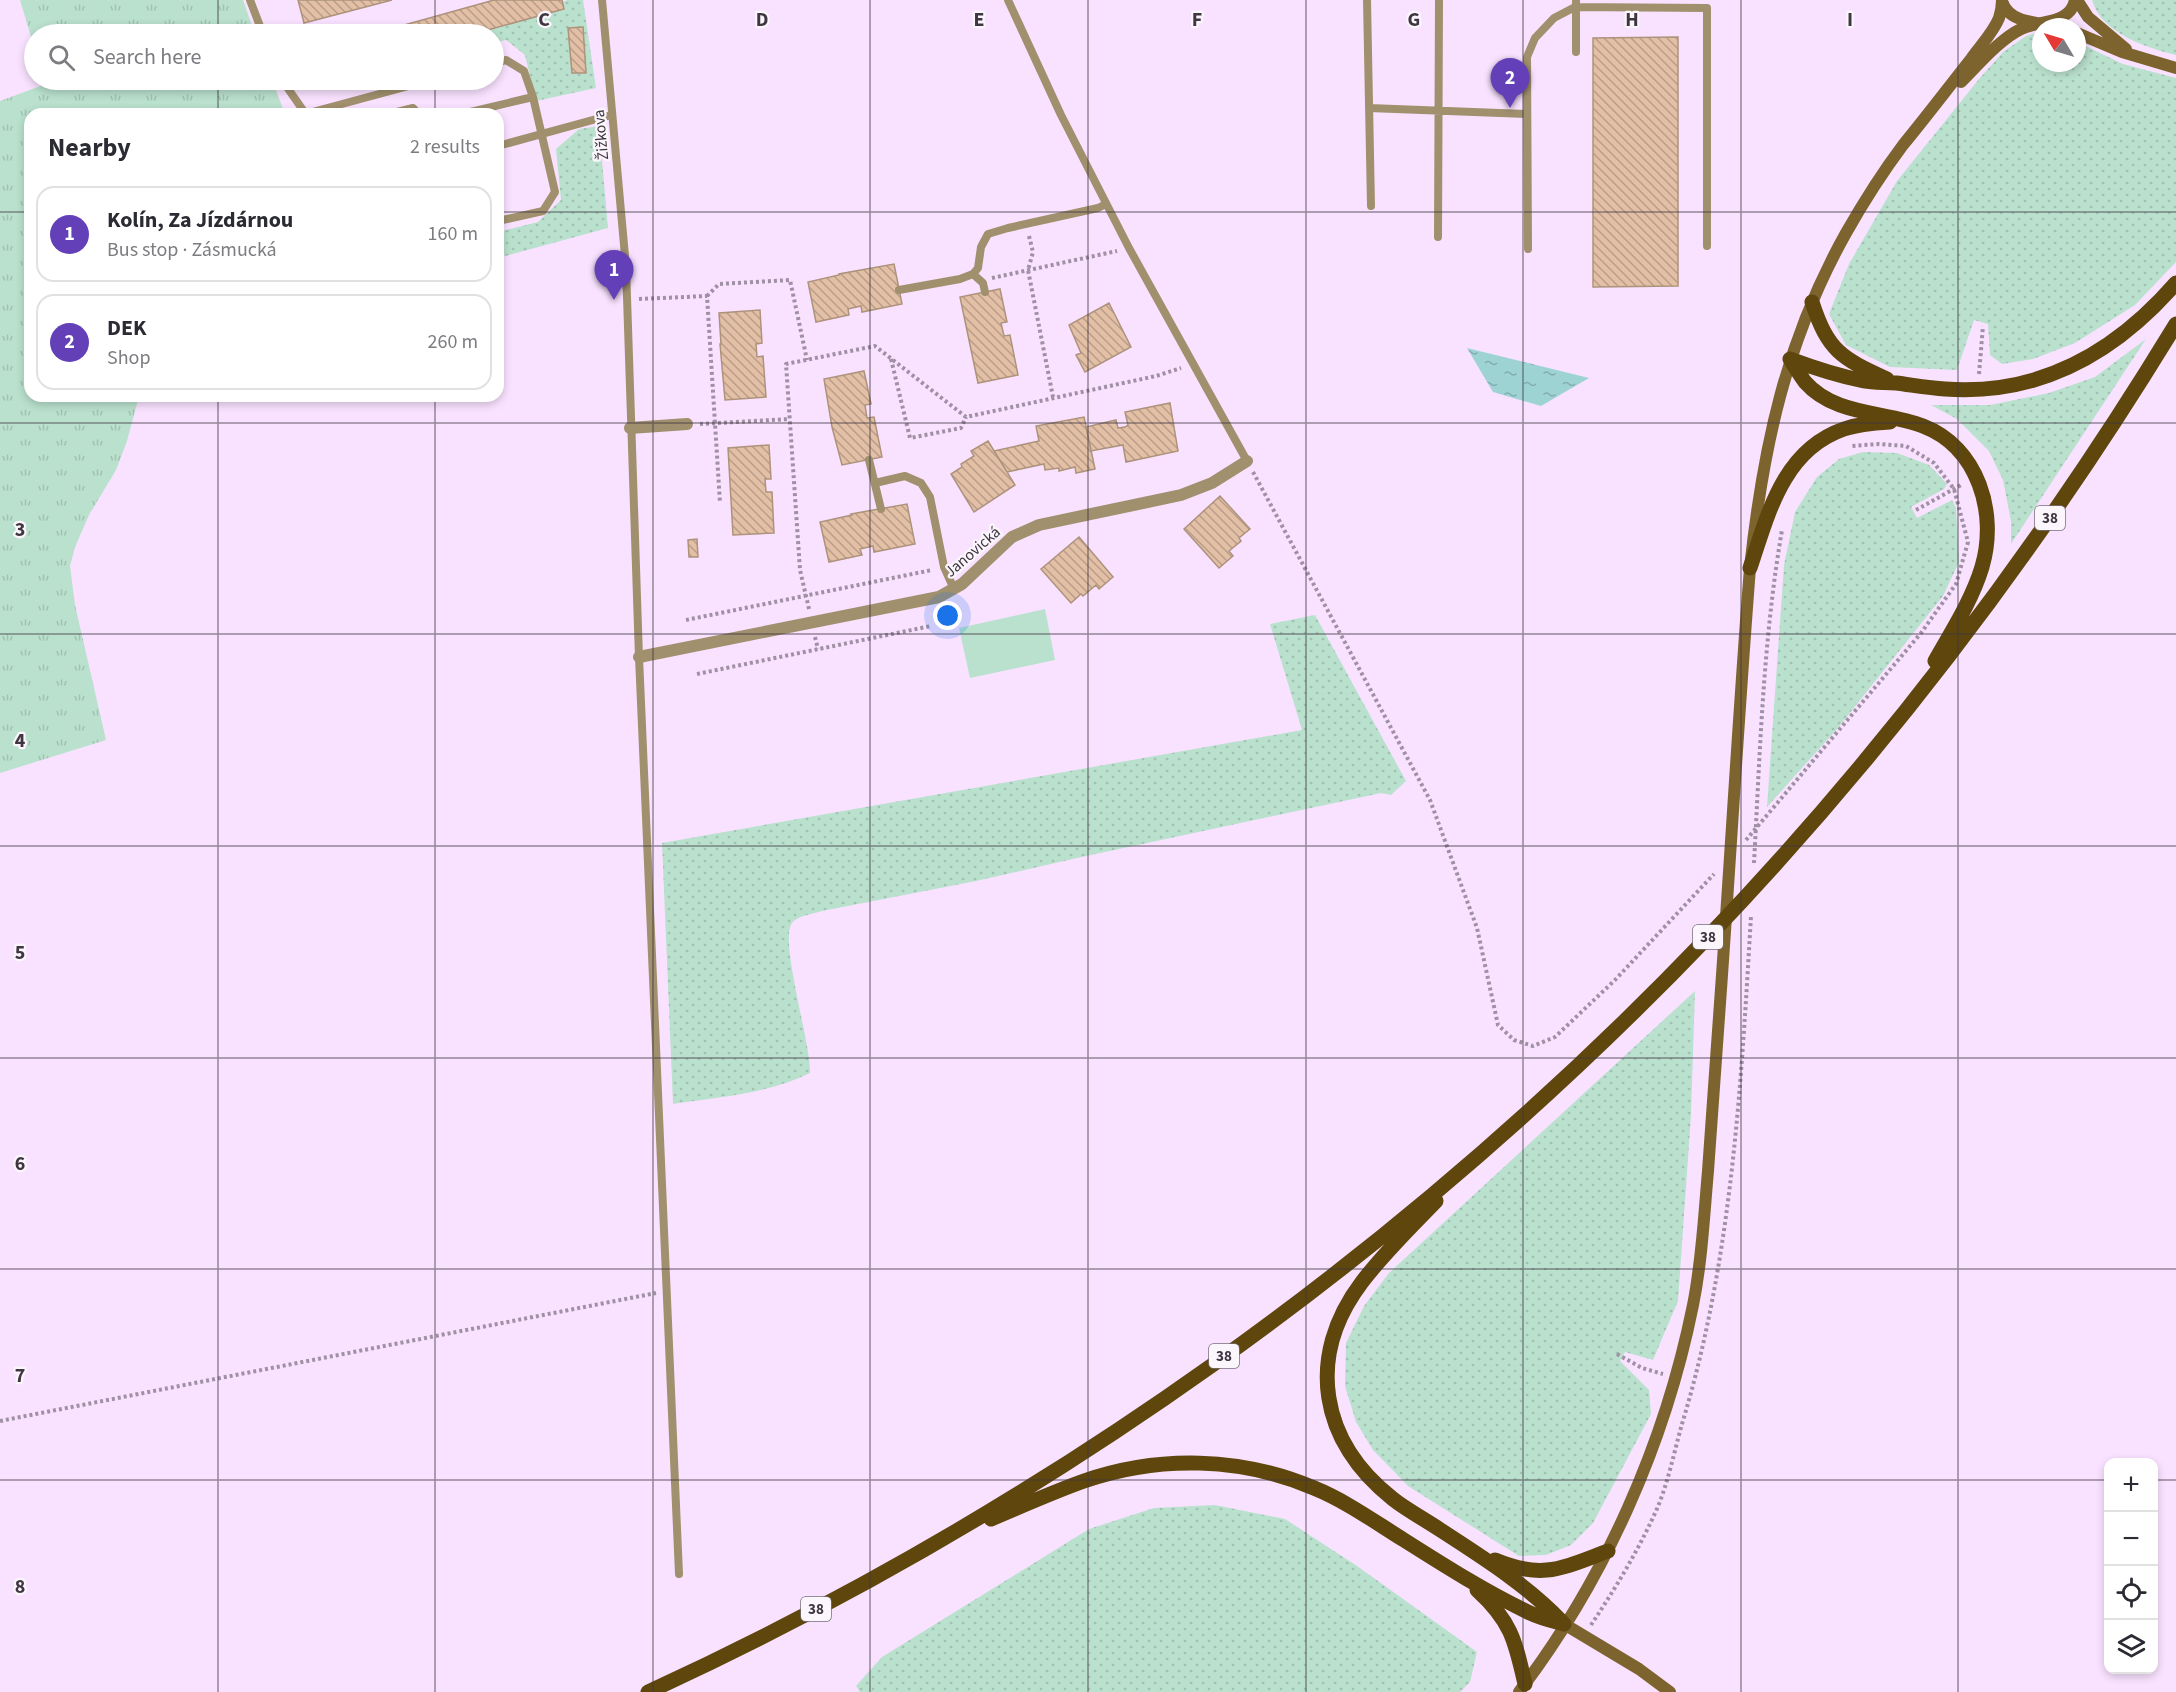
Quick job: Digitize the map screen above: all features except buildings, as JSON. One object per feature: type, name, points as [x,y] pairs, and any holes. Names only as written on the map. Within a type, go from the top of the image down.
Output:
[{"type":"main road","points":[[2002,0],[2006,9],[2017,18],[2032,21]]},
{"type":"main road","points":[[1522,1688],[1608,1551],[1632,1499],[1654,1444],[1675,1378],[1693,1304],[1702,1240],[1718,1045],[1755,518],[1767,443],[1790,359],[1812,302],[1845,233],[1870,192],[1902,147],[1996,23],[2002,0]]},
{"type":"main road","points":[[2059,18],[2068,14],[2076,0]]},
{"type":"main road","points":[[2076,0],[2083,12],[2098,28],[2126,49],[2146,59]]},
{"type":"main road","points":[[1934,107],[2014,33],[2032,25]]},
{"type":"main road","points":[[2086,37],[2103,45],[2176,68]]},
{"type":"main road","points":[[1790,359],[1823,371],[1865,381],[1895,382],[1946,390],[1977,390],[2039,379],[2085,360],[2111,344],[2137,323],[2176,283]]},
{"type":"main road","points":[[1812,302],[1820,325],[1834,348],[1857,365],[1895,382]]},
{"type":"main road","name":"38","points":[[648,1692],[765,1636],[947,1537],[1119,1430],[1277,1319],[1484,1151],[1577,1066],[1707,939],[1835,797],[1972,625],[2055,511],[2176,324]]},
{"type":"main road","name":"38","points":[[1790,359],[1806,382],[1828,399],[1854,409],[1904,420],[1932,430],[1945,438],[1964,455],[1977,477],[1988,529],[1982,568],[1962,613],[1912,702]]},
{"type":"main road","points":[[1750,568],[1778,490],[1787,474],[1809,450],[1842,430],[1860,425],[1904,420]]},
{"type":"main road","name":"38","points":[[1484,1151],[1379,1262],[1356,1291],[1341,1318],[1334,1338],[1327,1387],[1334,1422],[1340,1437],[1358,1465],[1393,1499],[1541,1599],[1564,1624]]},
{"type":"main road","name":"38","points":[[947,1537],[1084,1481],[1116,1472],[1154,1465],[1193,1462],[1251,1468],[1316,1488],[1459,1574],[1532,1614],[1564,1624]]},
{"type":"main road","points":[[1473,1551],[1517,1568],[1540,1571],[1557,1569],[1608,1551]]},
{"type":"main road","points":[[1459,1574],[1501,1614],[1517,1648],[1522,1688]]},
{"type":"main road","points":[[1564,1624],[1670,1692]]},
{"type":"street","points":[[630,428],[687,424]]},
{"type":"street","name":"Janovická","points":[[639,657],[939,597],[962,584],[1012,537],[1039,525],[1181,495],[1212,483],[1247,461]]},
{"type":"lane","points":[[250,0],[259,24]]},
{"type":"lane","name":"Žižkova","points":[[602,0],[626,267],[639,657],[679,1574]]},
{"type":"lane","points":[[1008,0],[1061,115],[1106,204],[1247,461]]},
{"type":"lane","points":[[1367,0],[1371,206]]},
{"type":"lane","points":[[1438,237],[1439,0]]},
{"type":"lane","points":[[1575,4],[1576,52]]},
{"type":"lane","points":[[1528,249],[1527,57],[1536,38],[1554,18],[1575,4],[1707,8],[1707,246]]},
{"type":"lane","points":[[504,60],[524,71],[533,97],[555,192],[543,211],[504,220]]},
{"type":"lane","points":[[289,90],[301,108]]},
{"type":"lane","points":[[327,108],[394,90]]},
{"type":"lane","points":[[487,108],[533,97]]},
{"type":"lane","points":[[1369,108],[1527,114]]},
{"type":"lane","points":[[504,144],[611,115]]},
{"type":"lane","points":[[899,291],[974,274],[978,268],[981,247],[988,234],[1098,208],[1106,204]]},
{"type":"lane","points":[[974,274],[983,283],[985,292]]},
{"type":"lane","points":[[869,460],[881,509]]},
{"type":"lane","points":[[874,483],[905,476],[921,483],[930,496],[944,567],[954,589]]},
{"type":"path","points":[[1026,224],[1034,252],[1028,270],[1053,397]]},
{"type":"path","points":[[983,283],[994,277],[1129,248]]},
{"type":"path","points":[[627,299],[707,296],[719,284],[790,280],[807,360]]},
{"type":"path","points":[[707,296],[720,503]]},
{"type":"path","points":[[1977,390],[1983,326]]},
{"type":"path","points":[[818,649],[801,570],[786,364],[875,346],[966,417]]},
{"type":"path","points":[[891,358],[910,438],[961,428],[966,417]]},
{"type":"path","points":[[966,417],[1156,376],[1193,364]]},
{"type":"path","points":[[687,424],[790,419]]},
{"type":"path","points":[[1746,841],[1921,633],[1956,584],[1968,542],[1954,489],[1934,463],[1906,446],[1879,444],[1846,447]]},
{"type":"path","points":[[1247,461],[1430,800],[1477,928],[1498,1025],[1514,1040],[1533,1046],[1555,1037],[1615,980],[1721,867]]},
{"type":"path","points":[[1916,510],[1977,477]]},
{"type":"path","points":[[1759,769],[1773,586],[1785,522]]},
{"type":"path","points":[[686,620],[944,567]]},
{"type":"path","points":[[697,674],[931,626]]},
{"type":"path","points":[[0,1421],[666,1291]]},
{"type":"path","points":[[1617,1354],[1642,1368],[1675,1378]]},
{"type":"green space","points":[[20,0],[243,0],[251,24],[27,24]]},
{"type":"green space","points":[[568,0],[583,0],[596,88],[536,101],[525,55],[504,40],[504,24],[478,24]]},
{"type":"green space","points":[[2092,0],[2176,0],[2176,55],[2139,43],[2115,30],[2097,12]]},
{"type":"green space","points":[[2032,34],[2032,72],[2086,72],[2086,46],[2123,64],[2176,78],[2176,262],[2135,305],[2075,343],[2033,359],[2002,364],[1990,355],[1988,324],[1974,320],[1957,370],[1890,367],[1846,345],[1829,314],[1849,264],[1897,181],[2003,52]]},
{"type":"green space","points":[[30,90],[276,90],[283,108],[24,108],[24,402],[137,402],[116,470],[89,515],[75,547],[70,566],[75,605],[106,740],[0,773],[0,101]]},
{"type":"green space","points":[[599,126],[608,228],[504,256],[504,230],[538,222],[561,200],[556,149],[579,129]]},
{"type":"green space","points":[[2146,339],[2011,544],[2011,521],[2003,480],[1989,451],[1957,419],[1931,405],[1990,405],[2049,393],[2095,377]]},
{"type":"green space","points":[[1863,452],[1897,453],[1929,465],[1947,484],[1944,489],[1911,507],[1917,518],[1952,500],[1956,508],[1959,562],[1943,596],[1837,729],[1767,807],[1784,565],[1795,512],[1817,477],[1839,459]]},
{"type":"green space","points":[[1045,609],[1055,660],[970,678],[959,628]]},
{"type":"green space","points":[[1315,615],[1406,781],[1391,795],[1381,793],[976,881],[802,916],[792,923],[789,933],[789,950],[810,1073],[760,1090],[673,1104],[662,843],[1302,730],[1270,624]]},
{"type":"green space","points":[[1695,991],[1691,1115],[1678,1301],[1653,1360],[1625,1352],[1620,1361],[1649,1390],[1651,1414],[1593,1523],[1571,1545],[1546,1555],[1519,1556],[1408,1486],[1373,1450],[1356,1422],[1345,1386],[1346,1343],[1364,1306],[1389,1273]]},
{"type":"green space","points":[[1215,1505],[1285,1519],[1357,1566],[1477,1652],[1470,1682],[1460,1692],[860,1692],[856,1686],[882,1657],[1089,1529],[1154,1508]]},
{"type":"water","points":[[1467,348],[1589,378],[1541,406],[1493,392]]},
{"type":"place","name":"DEK","points":[[1510,108]]},
{"type":"place","name":"Kolín, Za Jízdárnou","points":[[614,300]]}]
